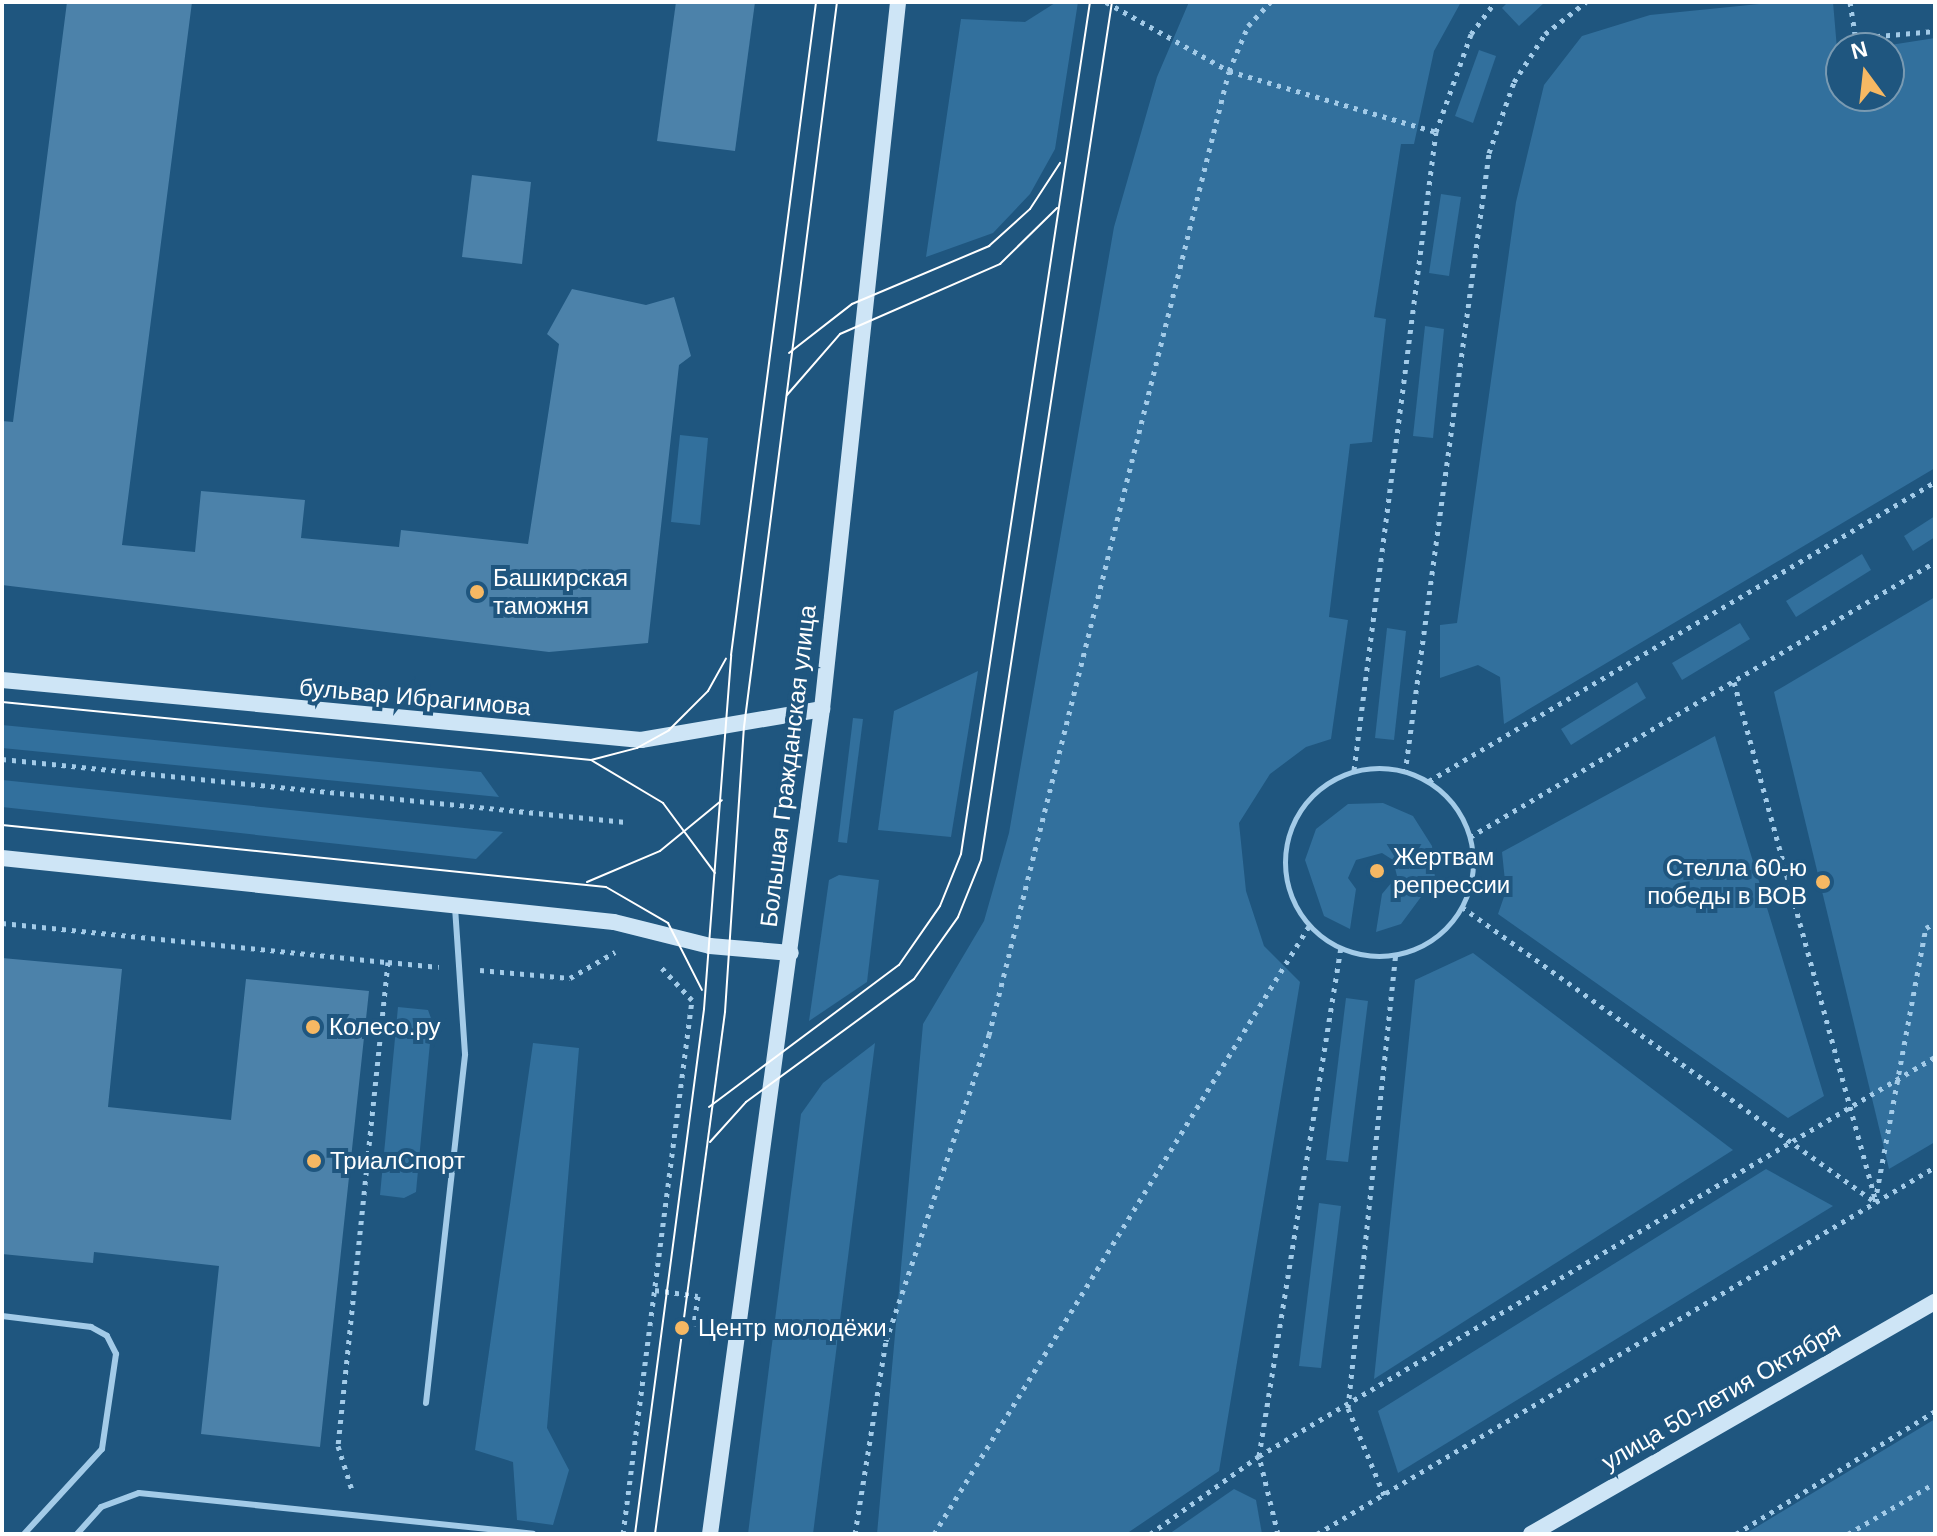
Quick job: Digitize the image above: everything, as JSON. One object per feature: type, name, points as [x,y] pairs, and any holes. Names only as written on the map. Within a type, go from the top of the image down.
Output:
[{"type":"main road","name":"Большая Гражданская улица","points":[[710,1534],[822,709],[898,2]]},
{"type":"main road","name":"бульвар Ибрагимова","points":[[2,680],[641,740],[822,709]]},
{"type":"main road","points":[[2,858],[614,922],[710,946],[791,953]]},
{"type":"main road","name":"улица 50-летия Октября","points":[[1531,1534],[1935,1302]]},
{"type":"lane","points":[[426,1403],[465,1054],[456,968],[455,906]]},
{"type":"lane","points":[[2,1316],[91,1327],[107,1336],[116,1354],[102,1449],[24,1534]]},
{"type":"lane","points":[[77,1534],[101,1507],[139,1493],[533,1534]]},
{"type":"path","points":[[1106,2],[1229,71],[1436,132]]},
{"type":"path","points":[[855,1534],[886,1341],[989,1035],[1229,71],[1248,26],[1270,2]]},
{"type":"path","points":[[1354,770],[1436,132],[1471,34],[1495,2]]},
{"type":"path","points":[[1405,773],[1489,153],[1514,82],[1537,46],[1586,2]]},
{"type":"path","points":[[1850,2],[1856,38],[1935,31]]},
{"type":"path","points":[[1429,781],[1935,482]]},
{"type":"path","points":[[1470,837],[1935,562]]},
{"type":"path","points":[[1734,682],[1846,1106],[1875,1202]]},
{"type":"path","points":[[2,759],[626,822]]},
{"type":"path","points":[[1354,770],[1405,773],[1429,781],[1453,803],[1470,837],[1473,870],[1462,907],[1441,933],[1396,953],[1376,957],[1341,947],[1309,926],[1291,898],[1284,866],[1292,824],[1311,796],[1354,770]]},
{"type":"path","points":[[1462,907],[1875,1202]]},
{"type":"path","points":[[2,923],[570,978],[614,952],[627,956]]},
{"type":"path","points":[[1875,1202],[1926,928],[1935,923]]},
{"type":"path","points":[[934,1534],[1309,926]]},
{"type":"path","points":[[1278,1534],[1259,1456],[1341,947]]},
{"type":"path","points":[[1384,1495],[1348,1408],[1396,953]]},
{"type":"path","points":[[359,1516],[338,1446],[388,962]]},
{"type":"path","points":[[623,1534],[692,1000],[651,963]]},
{"type":"path","points":[[1150,1534],[1259,1456],[1348,1408],[1846,1106],[1935,1057]]},
{"type":"path","points":[[1317,1534],[1935,1167]]},
{"type":"path","points":[[655,1290],[698,1296],[694,1326]]},
{"type":"path","points":[[1736,1534],[1935,1411]]},
{"type":"path","points":[[1848,1534],[1935,1483]]},
{"type":"shaded area","points":[[1078,2],[1055,149],[1030,194],[993,233],[926,257],[961,19],[1025,22],[1055,3]]},
{"type":"shaded area","points":[[1189,2],[1461,2],[1434,51],[1414,144],[1401,144],[1374,317],[1386,319],[1372,442],[1350,444],[1329,617],[1348,620],[1331,739],[1306,747],[1270,774],[1239,823],[1246,891],[1264,946],[1300,982],[1219,1471],[1126,1534],[877,1534],[923,1024],[984,921],[1009,833],[1114,227],[1157,77]]},
{"type":"shaded area","points":[[1508,2],[1545,2],[1519,26],[1502,8]]},
{"type":"shaded area","points":[[1779,2],[1833,2],[1836,32],[1825,32],[1825,112],[1905,112],[1905,43],[1935,38],[1935,468],[1504,724],[1500,677],[1478,665],[1440,678],[1440,625],[1457,623],[1516,202],[1544,85],[1582,36],[1650,15]]},
{"type":"shaded area","points":[[1479,50],[1496,56],[1473,123],[1455,116]]},
{"type":"shaded area","points":[[1441,194],[1461,197],[1449,276],[1429,273]]},
{"type":"shaded area","points":[[1425,326],[1444,329],[1433,438],[1413,436]]},
{"type":"shaded area","points":[[680,435],[708,438],[700,525],[671,522]]},
{"type":"shaded area","points":[[1935,516],[1935,537],[1913,551],[1904,536]]},
{"type":"shaded area","points":[[1862,554],[1871,570],[1796,617],[1786,601]]},
{"type":"shaded area","points":[[1935,597],[1935,1142],[1889,1169],[1774,692]]},
{"type":"shaded area","points":[[1740,623],[1750,639],[1682,680],[1672,663]]},
{"type":"shaded area","points":[[1387,628],[1406,631],[1394,740],[1375,738]]},
{"type":"shaded area","points":[[978,671],[951,837],[878,830],[894,711]]},
{"type":"shaded area","points":[[1637,682],[1646,698],[1571,745],[1561,729]]},
{"type":"shaded area","points":[[853,718],[863,719],[847,843],[838,842]]},
{"type":"shaded area","points":[[2,725],[481,772],[499,797],[2,748]]},
{"type":"shaded area","points":[[1715,736],[1824,1096],[1788,1118],[1498,914],[1506,891],[1502,852]]},
{"type":"shaded area","points":[[2,780],[503,832],[476,859],[2,807]]},
{"type":"shaded area","points":[[1383,803],[1413,816],[1432,846],[1435,878],[1401,924],[1376,932],[1382,894],[1397,876],[1393,860],[1382,853],[1356,860],[1348,878],[1356,889],[1350,929],[1324,916],[1305,860],[1316,829],[1348,804]]},
{"type":"shaded area","points":[[839,875],[879,880],[867,982],[809,1021],[829,880]]},
{"type":"shaded area","points":[[1473,953],[1733,1150],[1374,1379],[1415,980]]},
{"type":"shaded area","points":[[1346,998],[1368,1001],[1348,1162],[1326,1160]]},
{"type":"shaded area","points":[[398,1007],[428,1010],[432,1021],[416,1192],[404,1198],[380,1195]]},
{"type":"shaded area","points":[[533,1043],[579,1048],[547,1428],[569,1470],[553,1525],[517,1520],[513,1462],[475,1450]]},
{"type":"shaded area","points":[[875,1043],[813,1534],[748,1534],[801,1114],[823,1083]]},
{"type":"shaded area","points":[[1766,1169],[1833,1206],[1398,1473],[1378,1411]]},
{"type":"shaded area","points":[[1319,1203],[1341,1206],[1321,1368],[1299,1366]]},
{"type":"shaded area","points":[[1935,1419],[1935,1534],[1745,1534]]},
{"type":"shaded area","points":[[1234,1489],[1256,1500],[1262,1534],[1169,1534]]},
{"type":"building","points":[[67,2],[192,2],[122,545],[195,552],[201,491],[305,500],[301,538],[399,547],[401,530],[528,544],[559,344],[547,334],[572,289],[646,305],[674,297],[691,356],[679,365],[648,643],[549,652],[2,585],[2,421],[13,422]]},
{"type":"building","points":[[676,2],[755,2],[735,151],[657,141]]},
{"type":"building","points":[[472,175],[531,182],[522,264],[462,257]]},
{"type":"building","points":[[2,958],[122,969],[108,1107],[231,1120],[246,979],[369,991],[320,1447],[201,1434],[219,1266],[94,1252],[93,1263],[2,1254]]},
{"type":"tram line","points":[[635,1534],[704,1009],[731,655],[816,2]]},
{"type":"tram line","points":[[655,1534],[725,1012],[744,727],[837,2]]},
{"type":"tram line","points":[[709,1107],[899,965],[940,906],[961,854],[1090,2]]},
{"type":"tram line","points":[[710,1142],[746,1102],[914,979],[958,917],[981,860],[1112,2]]},
{"type":"tram line","points":[[789,353],[852,304],[989,246],[1030,209],[1060,163]]},
{"type":"tram line","points":[[787,395],[840,334],[1000,264],[1057,208]]},
{"type":"tram line","points":[[2,702],[591,760],[637,748],[669,730],[708,691],[726,659]]},
{"type":"tram line","points":[[591,760],[663,803],[715,873]]},
{"type":"tram line","points":[[587,882],[660,851],[722,800]]},
{"type":"tram line","points":[[2,825],[606,887],[668,923],[702,990]]},
{"type":"place","name":"Башкирская таможня","points":[[477,592]]},
{"type":"place","name":"Жертвам репрессии","points":[[1377,871]]},
{"type":"place","name":"Стелла 60-ю победы в ВОВ","points":[[1823,882]]},
{"type":"place","name":"Колесо.ру","points":[[313,1027]]},
{"type":"place","name":"ТриалСпорт","points":[[314,1161]]},
{"type":"place","name":"Центр молодёжи","points":[[682,1328]]}]
